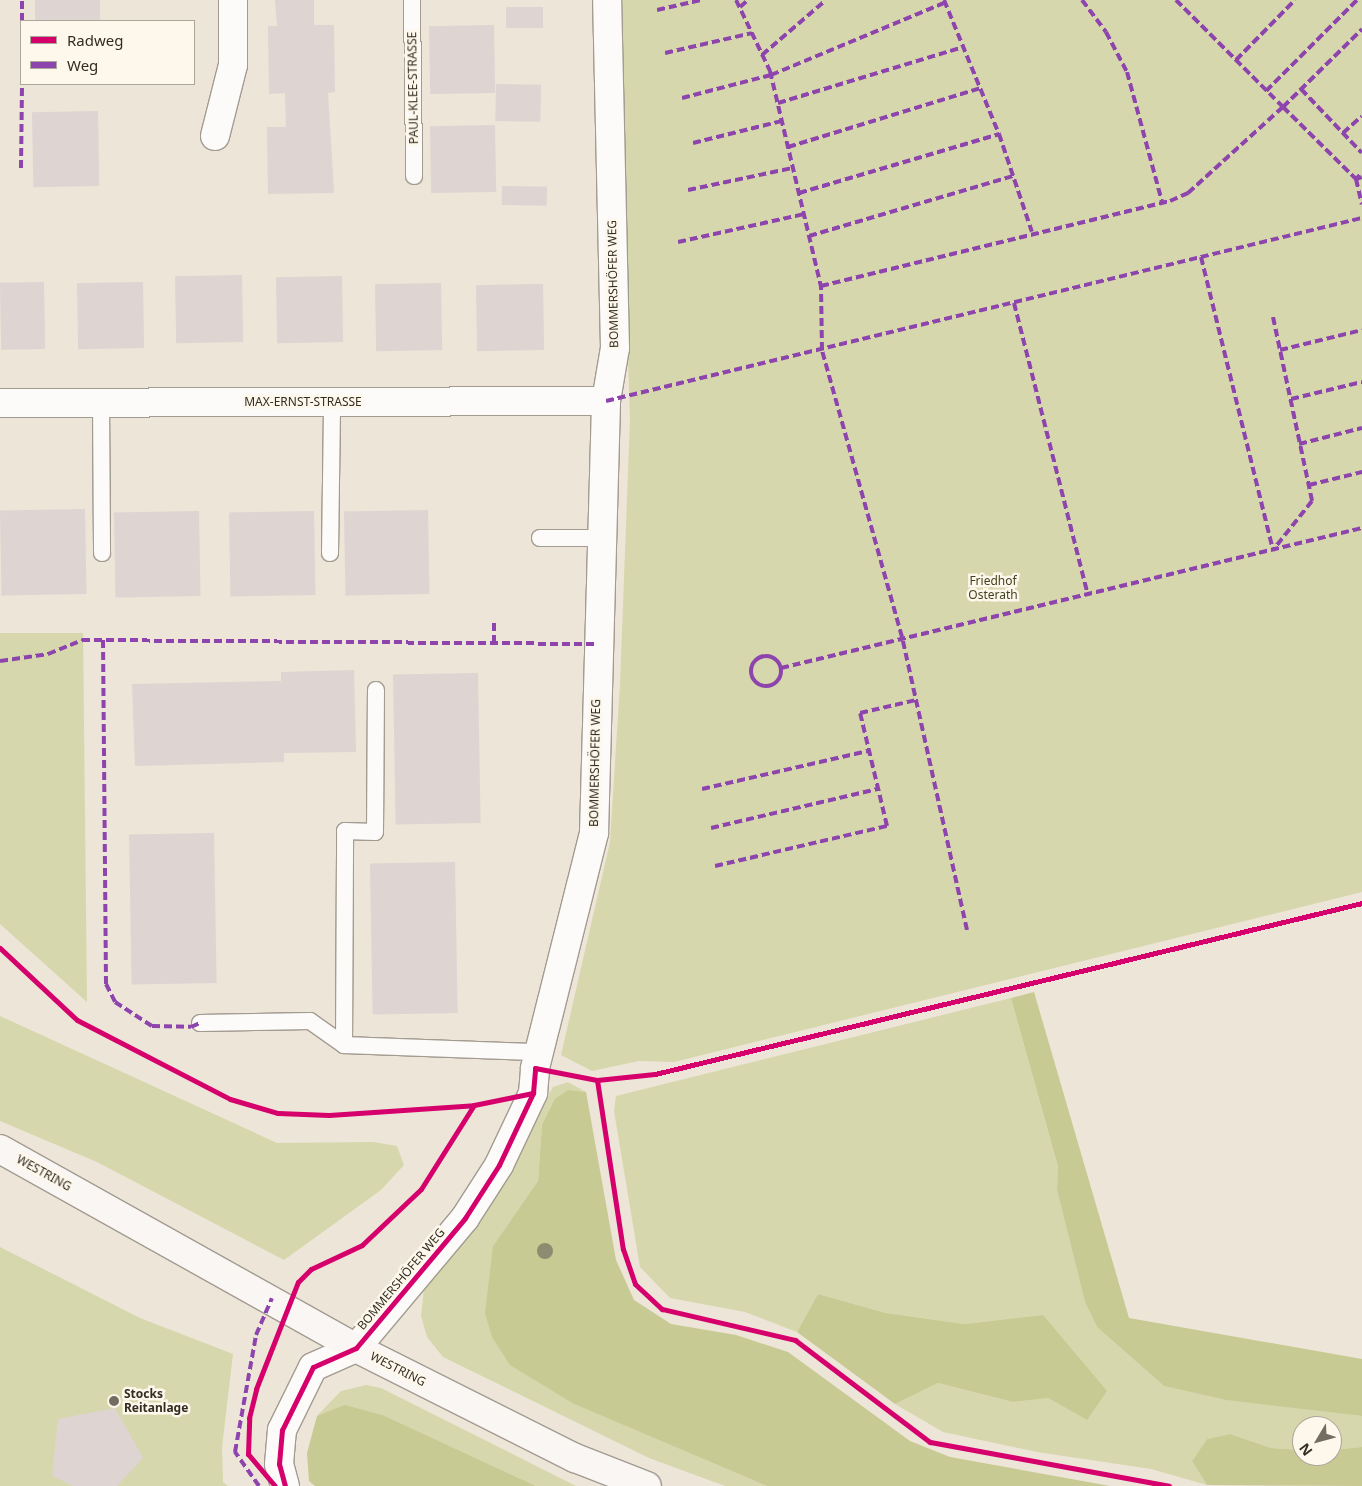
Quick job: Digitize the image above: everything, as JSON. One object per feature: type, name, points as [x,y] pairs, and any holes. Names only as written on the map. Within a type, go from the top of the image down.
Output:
[{"type":"main road","name":"WESTRING","points":[[0,1150],[356,1348],[575,1458],[647,1486]]},
{"type":"street","points":[[215,136],[232,65],[233,0]]},
{"type":"street","name":"BOMMERSHÖFER WEG","points":[[285,1486],[279,1464],[282,1430],[313,1367],[356,1348],[465,1218],[499,1165],[533,1093],[539,1052],[594,834],[606,401],[615,348],[607,0]]},
{"type":"street","name":"MAX-ERNST-STRASSE","points":[[0,403],[606,401]]},
{"type":"lane","name":"PAUL-KLEE-STRASSE","points":[[412,0],[414,176]]},
{"type":"lane","points":[[330,553],[332,402]]},
{"type":"lane","points":[[101,403],[102,553]]},
{"type":"lane","points":[[540,538],[601,538]]},
{"type":"lane","points":[[344,1045],[345,832],[376,832],[376,690]]},
{"type":"lane","points":[[200,1023],[310,1021],[344,1045],[539,1052]]},
{"type":"green space","name":"Friedhof Osterath","points":[[617,0],[1362,0],[1362,892],[674,1062],[639,1061],[592,1071],[561,1055],[610,842],[620,684],[630,420]]},
{"type":"green space","points":[[0,633],[83,633],[87,1002],[0,924]]},
{"type":"green space","points":[[1034,992],[1129,1318],[1362,1359],[1362,1416],[1226,1400],[1164,1386],[1097,1327],[1085,1302],[1057,1190],[1058,1167],[1011,998]]},
{"type":"green space","points":[[1011,998],[1058,1168],[1057,1190],[1085,1302],[1097,1327],[1164,1386],[1227,1400],[1362,1416],[1362,1447],[1342,1449],[1342,1416],[1292,1416],[1292,1449],[1271,1448],[1230,1434],[1207,1439],[1192,1461],[1207,1485],[1151,1469],[1037,1452],[943,1432],[895,1404],[938,1383],[1013,1402],[1048,1398],[1087,1420],[1043,1315],[964,1324],[886,1313],[818,1294],[797,1332],[745,1312],[670,1298],[640,1267],[614,1111],[616,1096]]},
{"type":"green space","points":[[0,1016],[277,1143],[373,1142],[397,1146],[404,1165],[381,1190],[284,1260],[97,1162],[0,1121]]},
{"type":"green space","points":[[568,1082],[586,1092],[568,1090],[542,1125],[538,1181],[493,1246],[574,1404],[767,1486],[725,1486],[649,1458],[443,1357],[427,1337],[421,1316],[424,1289],[496,1187],[553,1087]]},
{"type":"green space","points":[[568,1090],[586,1092],[616,1260],[634,1300],[671,1324],[736,1335],[788,1352],[910,1441],[950,1457],[1110,1486],[767,1486],[574,1404],[510,1365],[492,1337],[485,1313],[493,1246],[538,1181],[542,1125],[555,1099]]},
{"type":"green space","name":"Stocks Reitanlage","points":[[0,1247],[140,1318],[233,1354],[222,1447],[223,1482],[228,1486],[0,1486]]},
{"type":"green space","points":[[818,1294],[886,1313],[964,1324],[1043,1315],[1107,1391],[1087,1420],[1048,1398],[1013,1402],[938,1383],[895,1404],[797,1332]]},
{"type":"green space","points":[[366,1385],[381,1388],[576,1486],[536,1486],[385,1416],[317,1416],[341,1391]]},
{"type":"green space","points":[[345,1405],[385,1416],[536,1486],[315,1486],[309,1481],[307,1453],[317,1416]]},
{"type":"green space","points":[[1230,1434],[1271,1448],[1292,1449],[1292,1466],[1342,1466],[1342,1449],[1362,1447],[1362,1486],[1207,1485],[1192,1461],[1207,1439]]},
{"type":"building","points":[[35,0],[100,0],[100,20],[35,20]]},
{"type":"building","points":[[275,0],[314,0],[314,25],[334,25],[335,92],[328,93],[334,193],[268,194],[267,127],[286,127],[285,93],[269,94],[268,26],[277,26]]},
{"type":"building","points":[[506,7],[543,7],[543,28],[506,28]]},
{"type":"building","points":[[494,25],[495,93],[430,94],[429,26]]},
{"type":"building","points":[[496,84],[541,85],[540,122],[495,121]]},
{"type":"building","points":[[98,111],[99,186],[33,187],[32,112]]},
{"type":"building","points":[[495,125],[496,192],[431,193],[430,126]]},
{"type":"building","points":[[502,186],[547,187],[547,206],[502,205]]},
{"type":"building","points":[[242,275],[243,342],[176,343],[175,276]]},
{"type":"building","points":[[342,276],[343,342],[277,343],[276,277]]},
{"type":"building","points":[[44,282],[45,349],[1,350],[0,283]]},
{"type":"building","points":[[143,282],[144,348],[78,349],[77,283]]},
{"type":"building","points":[[441,283],[442,350],[376,351],[375,284]]},
{"type":"building","points":[[543,284],[544,350],[477,351],[476,285]]},
{"type":"building","points":[[85,509],[86,594],[1,595],[0,510]]},
{"type":"building","points":[[428,510],[429,594],[345,595],[344,511]]},
{"type":"building","points":[[199,511],[200,596],[115,597],[114,512]]},
{"type":"building","points":[[314,511],[315,595],[230,596],[229,512]]},
{"type":"building","points":[[354,670],[356,752],[284,753],[284,762],[135,766],[132,684],[281,681],[281,672]]},
{"type":"building","points":[[478,673],[481,823],[396,824],[393,674]]},
{"type":"building","points":[[214,833],[217,983],[132,984],[129,834]]},
{"type":"building","points":[[455,862],[458,1013],[373,1014],[370,863]]},
{"type":"building","points":[[115,1408],[143,1458],[117,1486],[73,1486],[52,1476],[58,1419]]},
{"type":"marked path","points":[[22,0],[22,20]]},
{"type":"marked path","points":[[657,10],[701,0]]},
{"type":"marked path","points":[[736,0],[770,71],[821,286]]},
{"type":"marked path","points":[[740,7],[748,0]]},
{"type":"marked path","points":[[762,55],[826,0]]},
{"type":"marked path","points":[[944,0],[999,134],[1032,232]]},
{"type":"marked path","points":[[1082,0],[1106,32],[1127,72],[1162,202]]},
{"type":"marked path","points":[[1176,0],[1283,107],[1362,29]]},
{"type":"marked path","points":[[1236,60],[1295,0]]},
{"type":"marked path","points":[[1266,91],[1357,0]]},
{"type":"marked path","points":[[682,98],[771,75],[944,3]]},
{"type":"marked path","points":[[665,53],[752,33]]},
{"type":"marked path","points":[[778,103],[964,47]]},
{"type":"marked path","points":[[21,168],[22,85]]},
{"type":"marked path","points":[[788,147],[981,88]]},
{"type":"marked path","points":[[1301,89],[1362,153]]},
{"type":"marked path","points":[[967,930],[902,637],[822,350],[821,286],[1170,201],[1188,193],[1283,107],[1356,179],[1362,177]]},
{"type":"marked path","points":[[1343,133],[1362,116]]},
{"type":"marked path","points":[[693,143],[782,121]]},
{"type":"marked path","points":[[799,193],[999,134]]},
{"type":"marked path","points":[[688,190],[792,168]]},
{"type":"marked path","points":[[1360,175],[1356,179],[1362,204]]},
{"type":"marked path","points":[[809,236],[1013,176]]},
{"type":"marked path","points":[[678,242],[804,214]]},
{"type":"marked path","points":[[606,401],[1362,218]]},
{"type":"marked path","points":[[1201,257],[1273,550]]},
{"type":"marked path","points":[[1014,303],[1088,595]]},
{"type":"marked path","points":[[1273,317],[1312,501],[1273,550]]},
{"type":"marked path","points":[[1280,350],[1362,330]]},
{"type":"marked path","points":[[1291,399],[1362,382]]},
{"type":"marked path","points":[[1299,444],[1362,428]]},
{"type":"marked path","points":[[1309,485],[1362,472]]},
{"type":"marked path","points":[[781,668],[1362,528]]},
{"type":"marked path","points":[[494,621],[494,643]]},
{"type":"marked path","points":[[0,661],[48,654],[82,640],[598,644]]},
{"type":"marked path","points":[[103,640],[106,984],[115,1002],[152,1026],[191,1027],[200,1023]]},
{"type":"marked path","points":[[766,656],[777,660],[781,671],[777,682],[766,686],[755,682],[751,671],[755,660],[766,656]]},
{"type":"marked path","points":[[715,866],[887,826],[860,713],[916,700]]},
{"type":"marked path","points":[[702,789],[868,751]]},
{"type":"marked path","points":[[711,828],[877,789]]},
{"type":"marked path","points":[[259,1486],[235,1452],[256,1335],[272,1298]]},
{"type":"cycle path","points":[[285,1486],[279,1464],[282,1430],[313,1367],[356,1348],[465,1218],[499,1165],[533,1093],[535,1068],[597,1080],[655,1074],[1362,903]]},
{"type":"cycle path","points":[[0,948],[77,1020],[230,1099],[278,1113],[329,1115],[474,1105],[533,1093]]},
{"type":"cycle path","points":[[597,1080],[623,1249],[635,1284],[662,1309],[795,1340],[930,1442],[1169,1486]]},
{"type":"cycle path","points":[[275,1486],[248,1454],[249,1418],[256,1389],[298,1282],[311,1269],[362,1245],[421,1189],[474,1105]]},
{"type":"place","name":"Stocks Reitanlage","points":[[114,1401]]}]
